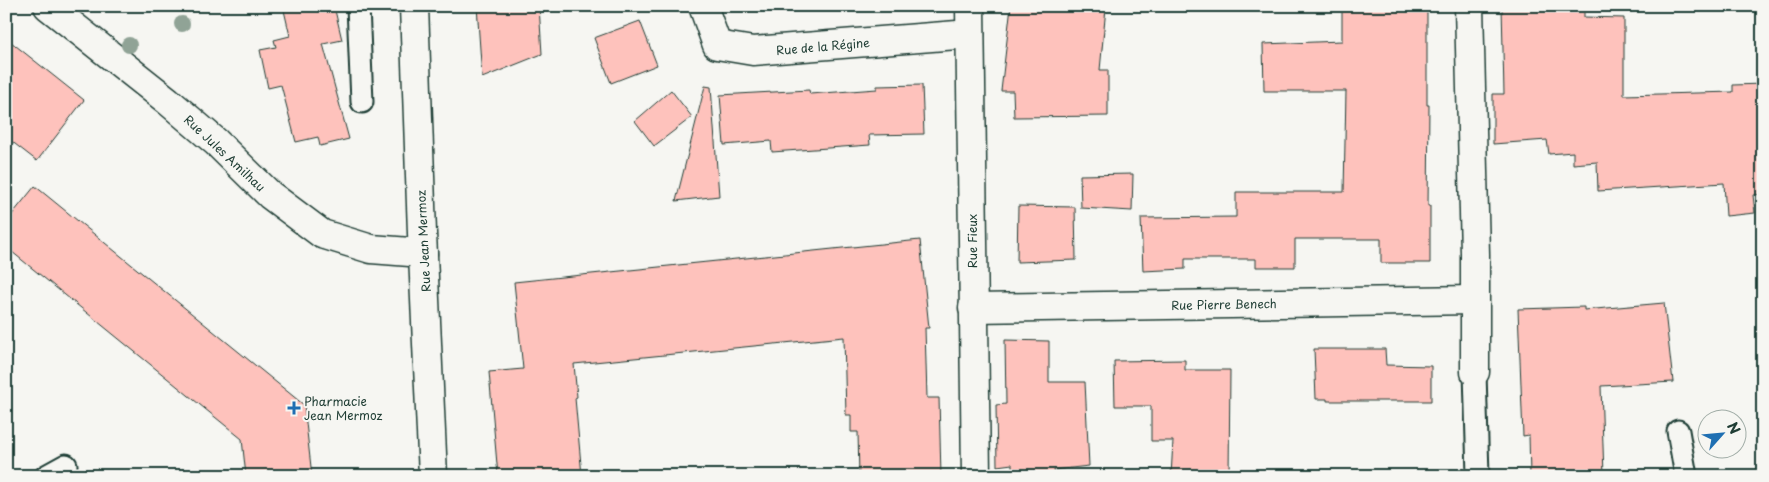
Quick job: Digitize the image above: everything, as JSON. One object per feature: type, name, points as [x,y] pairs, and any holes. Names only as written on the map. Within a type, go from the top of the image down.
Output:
[{"type":"street","name":"Rue Jules Amilhau","points":[[48,6],[168,101],[216,142],[270,195],[322,234],[371,249],[423,253]]},
{"type":"street","name":"Rue Jean Mermoz","points":[[414,6],[433,476]]},
{"type":"street","name":"Rue de la Régine","points":[[703,6],[717,45],[753,51],[970,34]]},
{"type":"street","name":"Rue Fieux","points":[[970,6],[976,476]]},
{"type":"street","points":[[1470,6],[1475,244],[1474,372]]},
{"type":"street","name":"Rue Pierre Benech","points":[[973,308],[1474,300]]},
{"type":"lane","points":[[358,6],[362,102]]},
{"type":"lane","points":[[1474,372],[1478,476]]},
{"type":"lane","points":[[1678,431],[1686,476]]},
{"type":"lane","points":[[46,476],[66,465]]},
{"type":"building","points":[[283,6],[334,6],[342,40],[323,44],[349,139],[320,146],[318,137],[296,142],[281,85],[268,88],[260,50],[276,47],[274,40],[290,36]]},
{"type":"building","points":[[477,6],[539,6],[542,54],[482,78]]},
{"type":"building","points":[[1011,6],[1089,6],[1106,8],[1100,70],[1108,70],[1108,116],[1014,117],[1013,91],[1001,91]]},
{"type":"building","points":[[1342,6],[1427,6],[1430,263],[1381,263],[1381,239],[1295,239],[1295,267],[1256,267],[1256,259],[1185,259],[1185,269],[1143,271],[1141,218],[1236,217],[1236,192],[1344,192],[1346,91],[1264,91],[1263,44],[1342,41]]},
{"type":"building","points":[[1502,6],[1558,6],[1558,9],[1584,9],[1584,17],[1624,18],[1624,95],[1733,92],[1733,85],[1763,84],[1763,194],[1753,195],[1755,213],[1726,216],[1724,183],[1598,191],[1597,162],[1573,164],[1573,152],[1549,154],[1547,140],[1493,144],[1493,94],[1504,94]]},
{"type":"building","points":[[640,21],[657,65],[611,83],[594,38]]},
{"type":"building","points":[[6,38],[84,100],[37,161],[6,137]]},
{"type":"building","points":[[922,85],[924,134],[869,135],[870,145],[772,152],[771,141],[724,145],[720,95],[809,90],[810,94],[877,89],[877,86]]},
{"type":"building","points":[[705,86],[711,87],[719,196],[676,201]]},
{"type":"building","points":[[671,90],[692,117],[654,146],[635,121]]},
{"type":"building","points":[[1133,174],[1132,211],[1081,208],[1080,175]]},
{"type":"building","points":[[35,186],[304,405],[312,476],[246,476],[242,439],[6,247],[6,222]]},
{"type":"building","points":[[1018,206],[1075,207],[1076,260],[1017,262]]},
{"type":"building","points":[[920,240],[929,328],[925,328],[927,398],[939,398],[941,476],[859,476],[858,432],[851,432],[851,415],[846,415],[844,337],[574,364],[582,476],[498,476],[489,372],[523,369],[514,282]]},
{"type":"building","points":[[1664,303],[1673,382],[1601,386],[1604,476],[1530,476],[1529,435],[1523,436],[1518,309],[1584,307],[1584,310]]},
{"type":"building","points":[[1005,340],[1049,341],[1049,382],[1085,382],[1089,466],[1054,470],[1055,476],[1012,476],[1012,464],[997,466],[996,405],[1006,404]]},
{"type":"building","points":[[1314,349],[1385,349],[1386,365],[1431,366],[1431,401],[1327,401],[1327,399],[1316,399]]},
{"type":"building","points":[[1185,360],[1185,370],[1230,370],[1229,476],[1171,476],[1173,441],[1151,441],[1151,406],[1115,406],[1114,361]]},
{"type":"place","name":"Pharmacie Jean Mermoz","points":[[294,408]]}]
